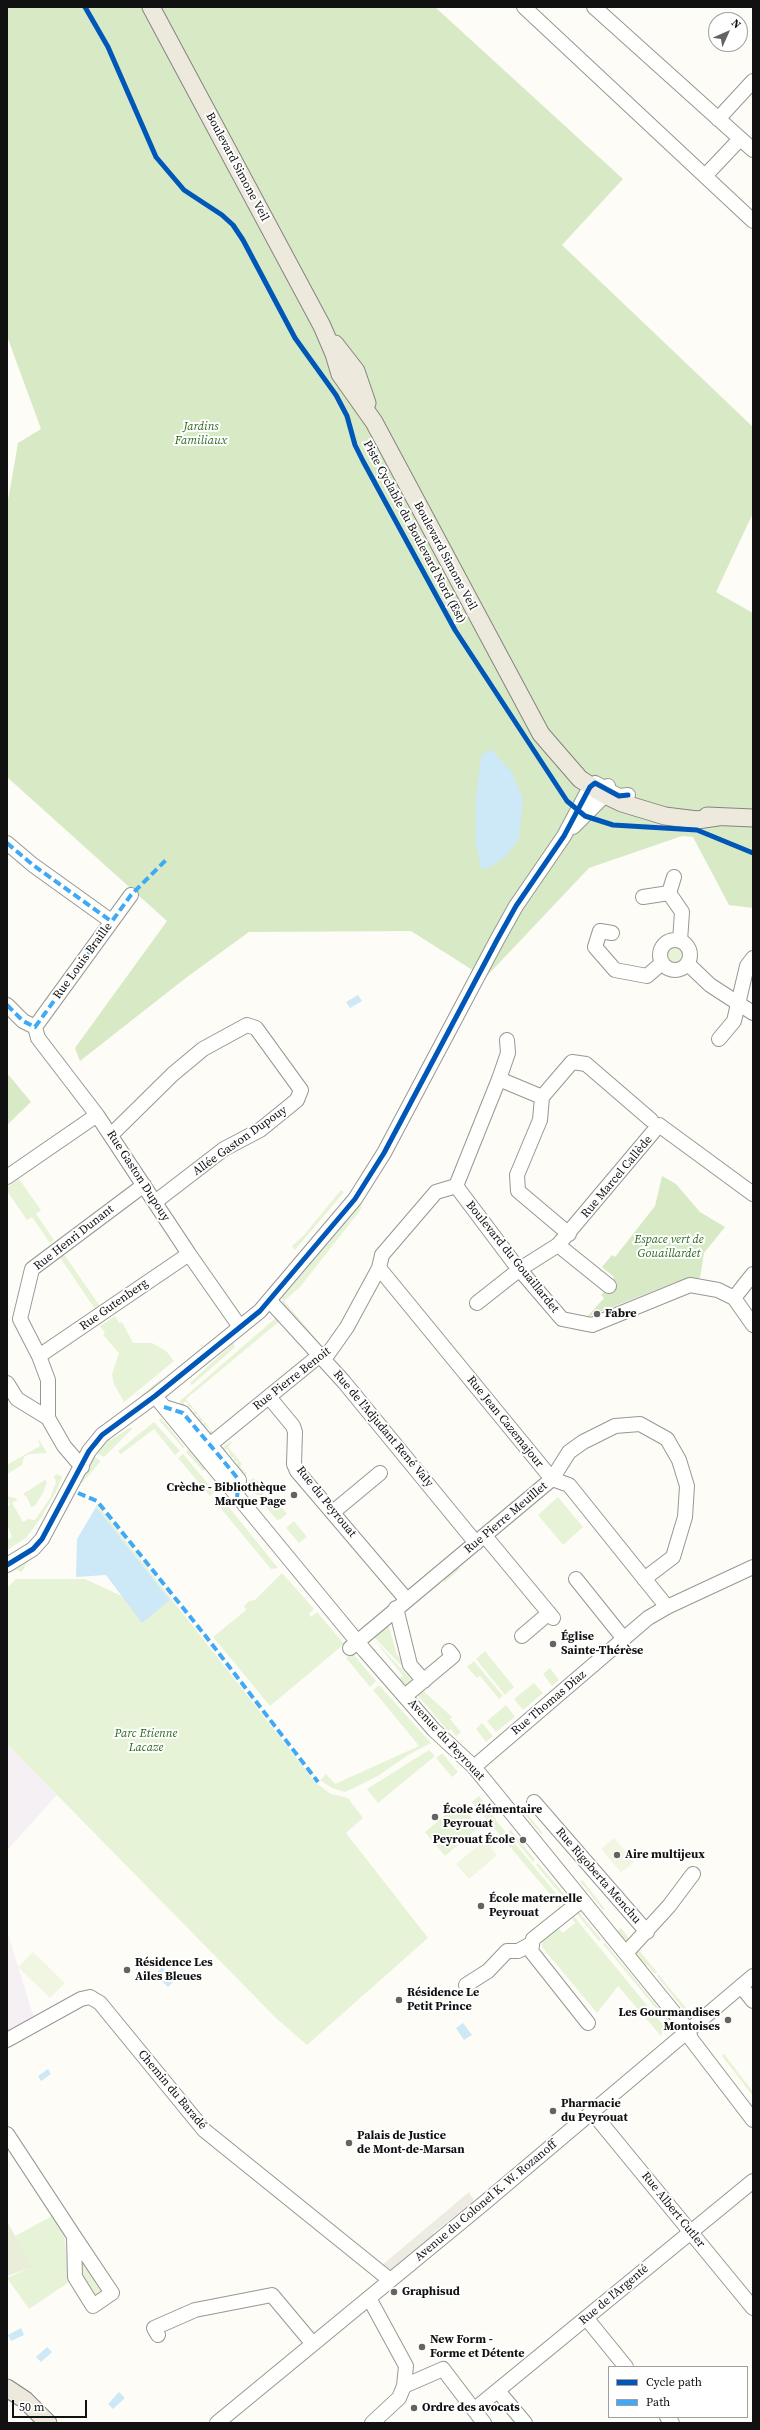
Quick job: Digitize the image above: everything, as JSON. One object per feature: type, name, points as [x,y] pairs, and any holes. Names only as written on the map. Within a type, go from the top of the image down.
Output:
[{"type":"main road","name":"Boulevard Simone Veil","points":[[151,7],[322,326],[356,371],[374,422],[541,734],[567,766],[590,787],[628,795],[675,809],[718,817]]},
{"type":"main road","name":"Boulevard Simone Veil","points":[[517,690],[538,723],[558,746],[622,803],[665,816],[692,820],[718,817],[753,818]]},
{"type":"main road","points":[[7,2388],[24,2400],[48,2423]]},
{"type":"street","points":[[524,7],[753,221]]},
{"type":"street","points":[[594,7],[753,150]]},
{"type":"street","points":[[718,119],[753,81]]},
{"type":"street","points":[[705,176],[740,138]]},
{"type":"street","points":[[7,1565],[33,1549],[42,1539],[90,1451],[102,1435],[155,1396],[270,1301],[365,1185],[516,906],[564,836],[590,787]]},
{"type":"street","points":[[564,836],[607,790]]},
{"type":"street","points":[[7,843],[32,865],[111,920]]},
{"type":"street","points":[[669,893],[674,877]]},
{"type":"street","points":[[644,897],[669,893]]},
{"type":"street","points":[[669,893],[682,912],[680,941]]},
{"type":"street","name":"Rue Louis Braille","points":[[35,1026],[111,920],[131,895]]},
{"type":"street","points":[[612,933],[600,931],[595,947],[615,970],[648,976],[662,963]]},
{"type":"street","points":[[670,941],[680,941],[686,945],[690,952],[688,964],[676,970],[668,968],[662,963],[660,955],[665,944],[670,941]]},
{"type":"street","points":[[719,1039],[734,1021],[747,966],[753,958]]},
{"type":"street","points":[[688,964],[710,985],[738,1001],[753,1013]]},
{"type":"street","points":[[7,1005],[23,1021],[35,1026]]},
{"type":"street","name":"Allée Gaston Dupouy","points":[[111,1135],[173,1074],[203,1049],[247,1025],[256,1028],[301,1090],[297,1100],[260,1130],[224,1149],[155,1202]]},
{"type":"street","name":"Rue Gaston Dupouy","points":[[35,1026],[38,1038],[97,1115],[189,1254],[240,1326]]},
{"type":"street","points":[[456,1186],[499,1079],[508,1053],[507,1040]]},
{"type":"street","points":[[569,1234],[518,1191],[517,1175],[540,1120],[542,1097],[572,1062],[586,1064],[651,1120]]},
{"type":"street","points":[[499,1079],[542,1097]]},
{"type":"street","points":[[7,1177],[97,1115]]},
{"type":"street","name":"Rue Marcel Callède","points":[[477,1303],[520,1269],[558,1245],[569,1234],[659,1125],[753,1194]]},
{"type":"street","name":"Rue Henri Dunant","points":[[48,1418],[48,1380],[39,1356],[20,1318],[32,1269],[144,1185]]},
{"type":"street","name":"Rue Pierre Benoit","points":[[205,1449],[320,1356],[328,1354],[340,1338],[379,1268],[382,1254],[436,1192],[456,1186]]},
{"type":"street","name":"Boulevard du Gouaillardet","points":[[456,1186],[520,1269],[562,1319],[592,1325],[690,1285],[718,1290],[734,1298]]},
{"type":"street","points":[[558,1245],[609,1286]]},
{"type":"street","name":"Rue Gutenberg","points":[[39,1356],[189,1254]]},
{"type":"street","name":"Rue Jean Cazemajour","points":[[379,1268],[552,1479],[569,1485],[667,1607]]},
{"type":"street","points":[[753,1274],[734,1298],[753,1325]]},
{"type":"street","name":"Rue de l'Adjudant René Valy","points":[[270,1301],[344,1382],[480,1540],[551,1616],[522,1636]]},
{"type":"street","points":[[7,1383],[17,1399],[48,1418],[64,1446],[82,1466]]},
{"type":"street","name":"Avenue du Peyrouat","points":[[155,1396],[164,1408],[205,1449],[238,1497],[353,1644],[405,1696],[434,1730],[474,1767],[688,2030],[691,2039],[753,2120]]},
{"type":"street","name":"Rue du Peyrouat","points":[[268,1397],[293,1426],[295,1432],[294,1464],[297,1471],[336,1515],[401,1604],[410,1665],[424,1680]]},
{"type":"street","name":"Rue Pierre Meuillet","points":[[353,1644],[552,1479],[569,1452],[583,1442],[615,1426],[640,1424],[667,1439],[679,1460],[687,1486],[685,1517],[673,1557],[644,1579]]},
{"type":"street","points":[[336,1515],[380,1473]]},
{"type":"street","name":"Rue Thomas Diaz","points":[[474,1767],[648,1618],[667,1607],[753,1567]]},
{"type":"street","points":[[576,1580],[624,1639]]},
{"type":"street","points":[[405,1696],[453,1656],[449,1651]]},
{"type":"street","name":"Rue Rigoberta Menchu","points":[[534,1802],[647,1932]]},
{"type":"street","name":"Rue Rigoberta Menchu","points":[[626,1953],[647,1932],[693,1874]]},
{"type":"street","points":[[582,1900],[533,1939],[531,1944],[531,1952],[588,2023]]},
{"type":"street","points":[[466,1985],[488,1971],[507,1951],[518,1951],[531,1944]]},
{"type":"street","name":"Avenue du Colonel K. W. Rozanoff","points":[[217,2423],[369,2298],[753,1976]]},
{"type":"street","points":[[741,1986],[753,2001]]},
{"type":"street","name":"Chemin du Baradé","points":[[7,2040],[81,1999],[90,1997],[100,2003],[204,2130],[390,2280]]},
{"type":"street","name":"Rue Albert Cutler","points":[[592,2112],[753,2308]]},
{"type":"street","points":[[7,2134],[74,2236]]},
{"type":"street","name":"Rue de l'Argenté","points":[[475,2409],[587,2319],[753,2181]]},
{"type":"street","points":[[158,2335],[154,2328],[195,2310],[272,2295],[313,2344]]},
{"type":"street","points":[[369,2298],[406,2366],[404,2386],[399,2398],[372,2423]]},
{"type":"street","points":[[587,2319],[625,2366]]},
{"type":"street","points":[[404,2386],[443,2369],[475,2409],[484,2423]]},
{"type":"street","points":[[498,2390],[525,2423]]},
{"type":"shaded area","points":[[7,1744],[57,1795],[7,1850]]},
{"type":"shaded area","points":[[7,1931],[34,2018],[7,2034]]},
{"type":"shaded area","points":[[469,2192],[473,2199],[473,2205],[470,2208],[468,2206],[433,2233],[436,2237],[426,2245],[424,2242],[396,2266],[398,2268],[394,2271],[389,2271],[381,2266]]},
{"type":"green space","name":"Jardins Familiaux","points":[[7,7],[435,7],[623,179],[562,245],[753,427],[753,513],[716,592],[753,613],[753,908],[729,905],[693,837],[682,836],[589,868],[485,978],[411,931],[249,932],[187,977],[80,1061],[75,1048],[167,921],[7,777],[7,506],[18,443],[41,429],[7,336]]},
{"type":"green space","points":[[676,944],[684,947],[687,955],[684,963],[676,966],[668,963],[665,955],[668,947]]},
{"type":"green space","points":[[7,1073],[31,1102],[7,1125]]},
{"type":"green space","name":"Espace vert de Gouaillardet","points":[[662,1176],[676,1184],[700,1212],[725,1227],[704,1253],[700,1278],[676,1282],[587,1317],[604,1298],[601,1295],[609,1286],[614,1277],[602,1267],[612,1255],[615,1257],[655,1206]]},
{"type":"green space","points":[[19,1179],[41,1210],[36,1214],[54,1240],[50,1243],[32,1217],[27,1220],[7,1191],[7,1187]]},
{"type":"green space","points":[[341,1190],[344,1192],[295,1250],[292,1246],[304,1235]]},
{"type":"green space","points":[[355,1202],[362,1207],[359,1212],[300,1287],[284,1301],[325,1349],[283,1305],[282,1295],[284,1291],[287,1292],[350,1216]]},
{"type":"green space","points":[[63,1253],[102,1309],[97,1312],[59,1256]]},
{"type":"green space","points":[[115,1316],[119,1323],[122,1322],[133,1343],[152,1343],[166,1351],[174,1361],[124,1402],[114,1384],[112,1374],[119,1353],[103,1335],[105,1333],[100,1326]]},
{"type":"green space","points":[[278,1316],[281,1320],[186,1399],[204,1421],[200,1421],[197,1414],[194,1414],[194,1410],[188,1406],[188,1402],[184,1402],[184,1409],[180,1404],[180,1401]]},
{"type":"green space","points":[[233,1343],[235,1347],[192,1385],[190,1383]]},
{"type":"green space","points":[[161,1379],[163,1381],[142,1398],[140,1396]]},
{"type":"green space","points":[[161,1418],[185,1447],[183,1448],[159,1420]]},
{"type":"green space","points":[[204,1421],[215,1435],[209,1439],[210,1429],[203,1425]]},
{"type":"green space","points":[[154,1422],[180,1451],[175,1455],[154,1429],[121,1454],[118,1451]]},
{"type":"green space","points":[[131,1427],[132,1429],[104,1457],[95,1452],[108,1435],[111,1440]]},
{"type":"green space","points":[[38,1438],[47,1453],[29,1454],[24,1457],[22,1465],[7,1474],[7,1465],[40,1446]]},
{"type":"green space","points":[[231,1441],[232,1442],[228,1447],[242,1464],[240,1466],[247,1474],[241,1479],[236,1471],[237,1461],[234,1461],[234,1457],[231,1457],[228,1449],[225,1449],[224,1456],[218,1451]]},
{"type":"green space","points":[[191,1447],[208,1467],[203,1471],[186,1452]]},
{"type":"green space","points":[[183,1454],[215,1492],[210,1496],[178,1458]]},
{"type":"green space","points":[[93,1456],[101,1461],[82,1483],[79,1481]]},
{"type":"green space","points":[[58,1474],[62,1477],[57,1490],[41,1518],[26,1538],[7,1550],[7,1540],[12,1537],[7,1524],[7,1507],[10,1505],[7,1496],[18,1499],[12,1503],[23,1522],[28,1519],[35,1520],[50,1498],[56,1482],[54,1476]]},
{"type":"green space","points":[[253,1478],[265,1487],[267,1491],[261,1496],[257,1495],[245,1484]]},
{"type":"green space","points":[[45,1480],[47,1482],[43,1493],[35,1506],[31,1507],[27,1497],[23,1494]]},
{"type":"green space","points":[[558,1497],[583,1527],[563,1545],[538,1515]]},
{"type":"green space","points":[[272,1498],[276,1500],[287,1514],[281,1519],[277,1520],[265,1506]]},
{"type":"green space","points":[[223,1500],[278,1568],[271,1569],[218,1505]]},
{"type":"green space","name":"Parc Etienne Lacaze","points":[[97,1504],[316,1783],[331,1794],[348,1798],[363,1818],[346,1833],[428,1938],[307,2045],[276,2018],[7,1744],[7,1588],[16,1579],[85,1579],[126,1598],[170,1600],[96,1507]]},
{"type":"green space","points":[[294,1521],[307,1537],[299,1543],[286,1528]]},
{"type":"green space","points":[[31,1555],[22,1572],[17,1570],[7,1573],[7,1569]]},
{"type":"green space","points":[[454,1562],[460,1569],[445,1582],[439,1575]]},
{"type":"green space","points":[[282,1573],[314,1609],[309,1614],[311,1617],[317,1612],[344,1644],[270,1706],[213,1637],[246,1610],[244,1606],[249,1601],[255,1600]]},
{"type":"green space","points":[[388,1624],[397,1655],[421,1680],[418,1683],[374,1637]]},
{"type":"green space","points":[[373,1638],[416,1685],[407,1692],[397,1680],[403,1676]]},
{"type":"green space","points":[[485,1651],[514,1687],[505,1695],[476,1659]]},
{"type":"green space","points":[[352,1653],[376,1681],[370,1687],[346,1658]]},
{"type":"green space","points":[[474,1661],[503,1696],[499,1699],[480,1676],[477,1678],[467,1667]]},
{"type":"green space","points":[[550,1668],[559,1680],[552,1686],[543,1674]]},
{"type":"green space","points":[[534,1683],[543,1693],[523,1710],[514,1699]]},
{"type":"green space","points":[[379,1685],[431,1743],[408,1755],[378,1776],[345,1792],[332,1788],[320,1780],[326,1774],[335,1784],[419,1746],[373,1690]]},
{"type":"green space","points":[[420,1688],[452,1717],[450,1719],[461,1732],[456,1736],[451,1729],[448,1731],[415,1692]]},
{"type":"green space","points":[[506,1705],[515,1717],[496,1732],[487,1721]]},
{"type":"green space","points":[[482,1723],[493,1736],[486,1742],[476,1729]]},
{"type":"green space","points":[[429,1750],[435,1756],[378,1803],[367,1789]]},
{"type":"green space","points":[[442,1753],[458,1772],[452,1777],[436,1758]]},
{"type":"green space","points":[[479,1796],[499,1824],[559,1897],[555,1900],[472,1802]]},
{"type":"green space","points":[[459,1803],[479,1827],[445,1856],[425,1832]]},
{"type":"green space","points":[[524,1810],[543,1833],[541,1834],[523,1812]]},
{"type":"green space","points":[[510,1829],[535,1860],[533,1862],[509,1832]]},
{"type":"green space","name":"Aire multijeux","points":[[614,1838],[634,1861],[630,1866],[621,1872],[601,1849]]},
{"type":"green space","points":[[485,1840],[497,1855],[469,1879],[456,1864]]},
{"type":"green space","points":[[538,1863],[571,1902],[569,1904],[536,1865]]},
{"type":"green space","points":[[582,1880],[605,1909],[603,1910],[580,1881]]},
{"type":"green space","points":[[577,1910],[601,1939],[599,1941],[575,1911]]},
{"type":"green space","points":[[572,1914],[664,2026],[661,2036],[618,1986],[597,2013],[542,1947],[542,1939],[557,1927],[563,1933],[575,1923],[570,1916]]},
{"type":"green space","points":[[621,1928],[631,1941],[624,1944],[614,1934]]},
{"type":"green space","points":[[605,1943],[670,2022],[668,2023],[603,1944]]},
{"type":"green space","points":[[637,1948],[657,1972],[655,1974],[647,1965],[642,1969],[633,1955]]},
{"type":"green space","points":[[33,1952],[65,1983],[50,1998],[18,1967]]},
{"type":"green space","points":[[658,1974],[686,2008],[684,2010],[657,1976]]},
{"type":"green space","points":[[724,2054],[753,2092],[753,2096],[722,2056]]},
{"type":"green space","points":[[54,2215],[64,2231],[69,2282],[29,2309],[7,2278],[31,2267],[15,2236]]},
{"type":"green space","points":[[7,2221],[32,2267],[7,2276]]},
{"type":"green space","points":[[78,2249],[106,2290],[93,2299],[77,2276]]},
{"type":"water","points":[[491,749],[512,773],[523,798],[519,839],[506,856],[491,867],[481,869],[476,844],[476,798],[481,756]]},
{"type":"water","points":[[358,995],[362,1001],[350,1008],[346,1002]]},
{"type":"water","points":[[96,1507],[170,1600],[142,1623],[106,1575],[76,1577],[77,1539]]},
{"type":"water","points":[[162,1967],[175,1980],[168,1987],[155,1975]]},
{"type":"water","points":[[463,2023],[472,2035],[464,2040],[456,2028]]},
{"type":"water","points":[[48,2069],[51,2074],[41,2081],[38,2076]]},
{"type":"water","points":[[21,2328],[24,2335],[11,2341],[8,2335]]},
{"type":"water","points":[[47,2347],[52,2352],[41,2362],[36,2357]]},
{"type":"water","points":[[119,2392],[125,2398],[113,2409],[108,2404]]},
{"type":"marked path","points":[[7,843],[33,865],[111,921]]},
{"type":"marked path","points":[[7,1005],[23,1021],[35,1027],[131,895],[166,860]]},
{"type":"marked path","points":[[164,1407],[183,1413],[239,1480],[237,1497]]},
{"type":"marked path","points":[[78,1493],[97,1501],[204,1634],[318,1782]]},
{"type":"cycle path","name":"Piste Cyclable du Boulevard Nord (Est)","points":[[85,7],[108,47],[156,157],[184,190],[222,215],[233,225],[243,240],[295,338],[336,395],[347,416],[355,445],[363,461],[455,630],[567,801],[585,816],[613,825],[697,830],[753,853]]},
{"type":"cycle path","points":[[7,1565],[33,1549],[42,1539],[89,1451],[102,1435],[155,1396],[260,1311],[355,1199],[384,1153],[516,906],[564,836],[590,787],[595,783],[619,796],[628,795]]},
{"type":"place","name":"Fabre","points":[[597,1314]]},
{"type":"place","name":"Crèche - Bibliothèque Marque Page","points":[[294,1495]]},
{"type":"place","name":"Église Sainte-Thérèse","points":[[553,1644]]},
{"type":"place","name":"École élémentaire Peyrouat","points":[[435,1817]]},
{"type":"place","name":"Peyrouat École","points":[[523,1840]]},
{"type":"place","name":"Aire multijeux","points":[[617,1855]]},
{"type":"place","name":"École maternelle Peyrouat","points":[[481,1906]]},
{"type":"place","name":"Résidence Les Ailes Bleues","points":[[127,1970]]},
{"type":"place","name":"Résidence Le Petit Prince","points":[[399,2000]]},
{"type":"place","name":"Les Gourmandises Montoises","points":[[728,2020]]},
{"type":"place","name":"Pharmacie du Peyrouat","points":[[553,2111]]},
{"type":"place","name":"Palais de Justice de Mont-de-Marsan","points":[[349,2143]]},
{"type":"place","name":"Graphisud","points":[[394,2292]]},
{"type":"place","name":"New Form - Forme et Détente","points":[[422,2347]]},
{"type":"place","name":"Ordre des avocats","points":[[414,2408]]}]
